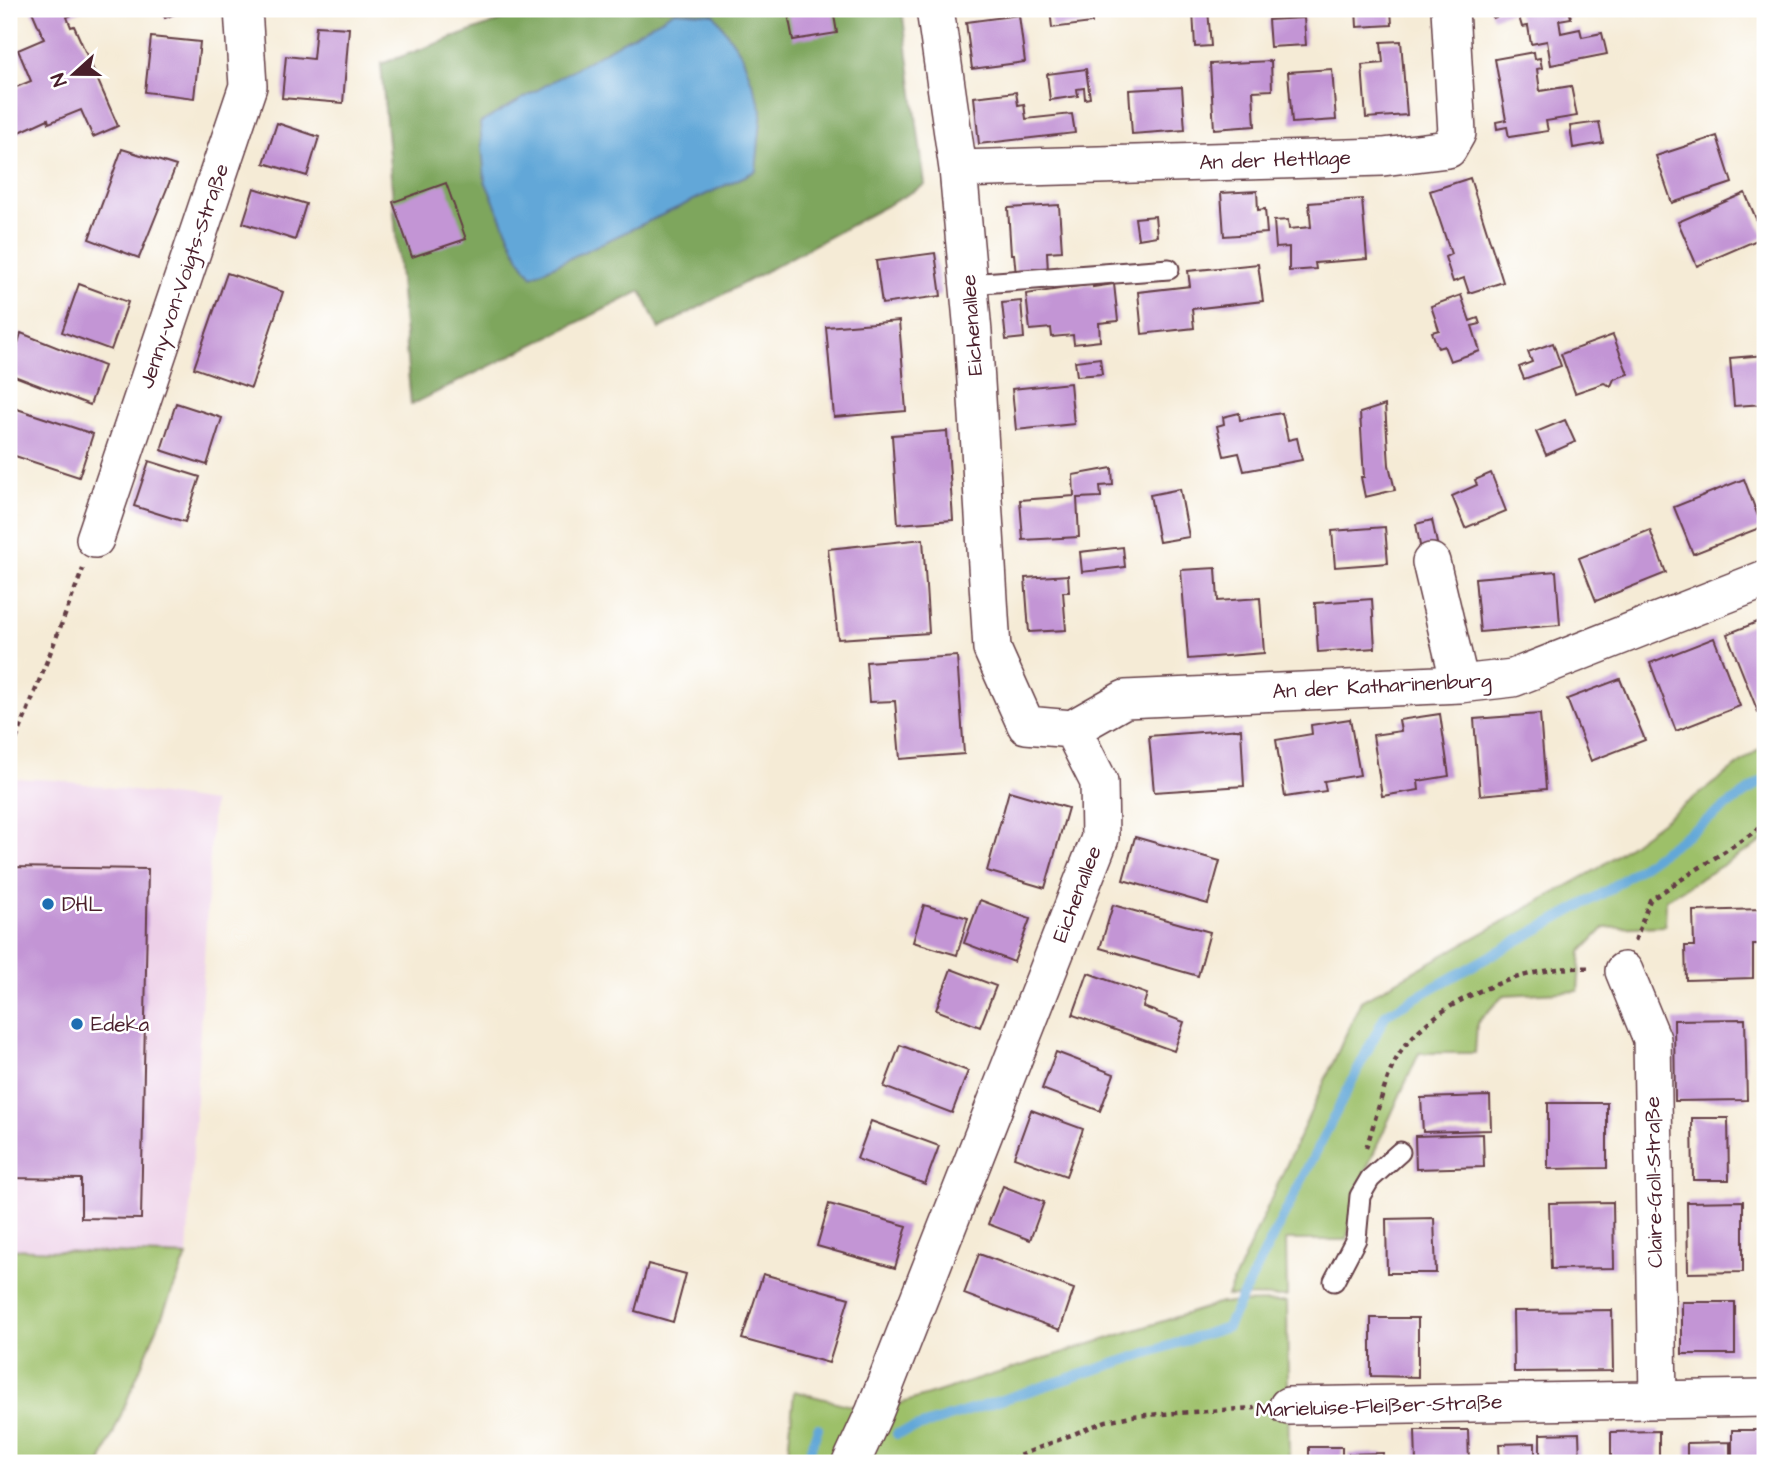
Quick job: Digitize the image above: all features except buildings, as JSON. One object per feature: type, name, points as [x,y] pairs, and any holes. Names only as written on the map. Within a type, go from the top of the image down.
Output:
[{"type":"street","name":"Jenny-von-Voigts-Straße","points":[[95,539],[248,86],[243,9]]},
{"type":"street","name":"Eichenallee","points":[[851,1463],[874,1412],[1100,838],[1099,782],[1072,729],[1026,725],[992,649],[969,284],[958,169],[935,9]]},
{"type":"street","name":"An der Hettlage","points":[[958,169],[1383,157],[1448,149],[1457,134],[1450,9]]},
{"type":"street","points":[[1431,562],[1460,684]]},
{"type":"street","name":"An der Katharinenburg","points":[[1072,729],[1125,699],[1460,684],[1513,678],[1765,579]]},
{"type":"street","name":"Claire-Goll-Straße","points":[[1624,971],[1652,1039],[1658,1399]]},
{"type":"street","name":"Marieluise-Fleißer-Straße","points":[[1287,1406],[1765,1398]]},
{"type":"lane","points":[[969,284],[1169,269]]},
{"type":"lane","points":[[1334,1281],[1356,1239],[1360,1196],[1370,1179],[1400,1152]]},
{"type":"path","points":[[9,758],[95,539]]},
{"type":"path","points":[[1362,1159],[1398,1056],[1431,1021],[1474,994],[1522,975],[1578,968],[1624,971],[1650,900],[1765,825]]},
{"type":"path","name":"Marieluise-Fleißer-Straße","points":[[1002,1463],[1106,1421],[1131,1416],[1287,1406]]},
{"type":"shaded area","points":[[9,778],[56,780],[213,802],[187,1256],[9,1249]]},
{"type":"green space","points":[[532,9],[902,9],[925,185],[659,329],[641,291],[411,405],[381,64]]},
{"type":"green space","points":[[1765,745],[1765,840],[1666,899],[1665,926],[1604,928],[1581,952],[1578,991],[1504,995],[1477,1023],[1475,1053],[1419,1053],[1355,1194],[1347,1240],[1286,1240],[1287,1297],[1227,1296],[1361,1001],[1599,868]]},
{"type":"green space","points":[[9,1249],[187,1256],[101,1463],[9,1463]]},
{"type":"green space","points":[[1287,1302],[1289,1463],[787,1463],[794,1391],[874,1412],[1221,1303]]},
{"type":"water","points":[[675,11],[714,14],[742,55],[762,110],[756,171],[532,276],[519,258],[485,181],[480,123]]},
{"type":"water","points":[[1238,1453],[1262,1456],[1265,1463],[1212,1463]]},
{"type":"waterway","points":[[897,1434],[1227,1327],[1386,1014],[1607,891],[1765,779]]},
{"type":"waterway","points":[[806,1463],[818,1428]]},
{"type":"place","name":"DHL","points":[[48,904]]},
{"type":"place","name":"Edeka","points":[[77,1024]]}]
